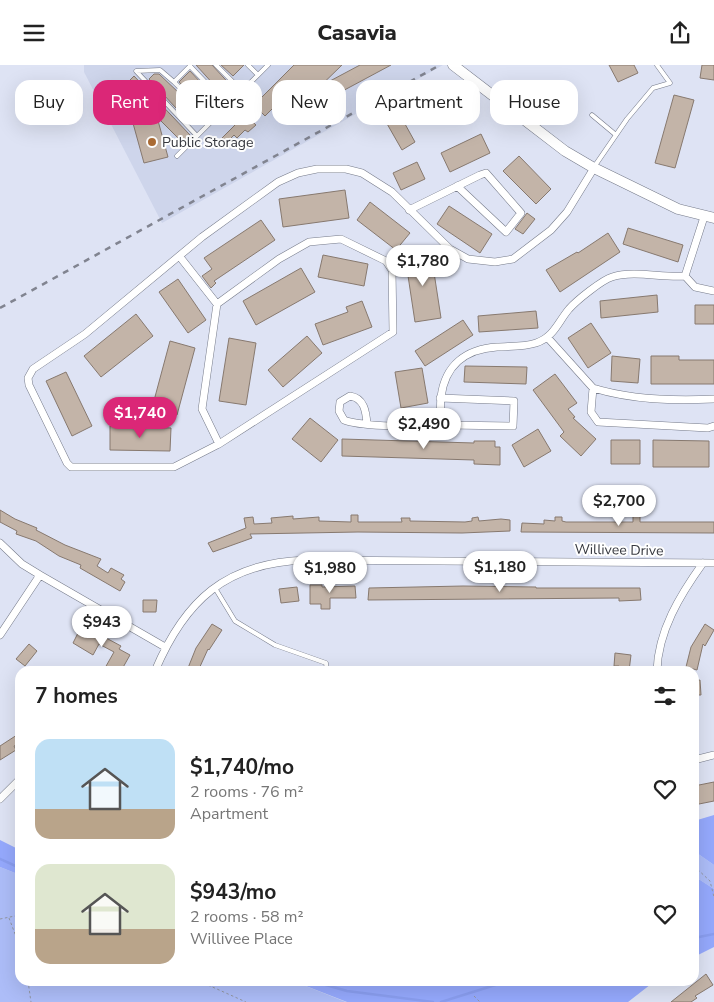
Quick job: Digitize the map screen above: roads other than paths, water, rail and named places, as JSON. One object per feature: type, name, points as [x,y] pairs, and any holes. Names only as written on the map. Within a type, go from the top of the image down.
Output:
[{"type":"main road","points":[[453,65],[565,151],[594,168],[678,209],[709,217]]},
{"type":"street","points":[[219,444],[202,409],[217,304],[279,259],[309,242],[341,239],[386,261],[392,270],[393,332],[219,444],[174,467],[71,467],[66,463],[29,385],[28,377],[33,369],[85,334],[202,237],[278,182],[316,169],[346,169],[362,173],[392,192],[450,249],[468,259],[495,262],[513,259],[551,230],[567,212],[594,168]]},
{"type":"street","points":[[410,210],[457,186],[486,173],[521,213],[506,232],[457,186]]},
{"type":"street","points":[[685,276],[709,217]]},
{"type":"street","points":[[180,257],[217,304]]},
{"type":"street","points":[[440,420],[442,407],[440,399],[453,366],[466,354],[486,347],[536,343],[554,333],[570,308],[612,277],[641,275],[685,276],[695,287],[702,291],[714,291]]},
{"type":"street","points":[[547,337],[593,388],[620,396],[688,400],[714,399]]},
{"type":"street","points":[[593,388],[591,412],[598,422],[714,426]]},
{"type":"street","points":[[367,424],[363,405],[357,397],[350,396],[340,402],[340,411],[344,421],[367,424],[427,426],[440,420]]},
{"type":"street","points":[[440,399],[514,401],[513,427],[450,425],[440,420]]},
{"type":"street","points":[[0,543],[22,564],[165,647]]},
{"type":"street","name":"Willivee Drive","points":[[157,666],[165,647],[181,620],[193,606],[234,575],[268,562],[291,560],[714,563]]},
{"type":"street","points":[[657,666],[658,655],[665,631],[682,593],[703,563]]},
{"type":"street","points":[[0,635],[40,575]]},
{"type":"street","points":[[699,759],[714,755]]},
{"type":"street","points":[[0,799],[15,784]]},
{"type":"lane","points":[[216,65],[231,80]]},
{"type":"lane","points":[[248,65],[258,75]]},
{"type":"lane","points":[[253,80],[268,65]]},
{"type":"lane","points":[[594,168],[616,135],[653,88],[670,83],[657,65]]},
{"type":"lane","points":[[176,80],[190,66],[204,80]]},
{"type":"lane","points":[[174,82],[160,70],[136,71],[197,136]]},
{"type":"lane","points":[[592,115],[616,135]]},
{"type":"lane","points":[[177,156],[208,125]]},
{"type":"lane","points":[[215,588],[235,621],[275,645],[326,663],[326,666]]},
{"type":"waterway","points":[[0,859],[15,866]]},
{"type":"waterway","points":[[699,937],[714,934]]},
{"type":"waterway","points":[[330,986],[347,991],[433,1002]]},
{"type":"waterway","points":[[441,1002],[492,986]]},
{"type":"railway","points":[[0,308],[440,65]]},
{"type":"place","name":"Public Storage","points":[[152,142]]}]
